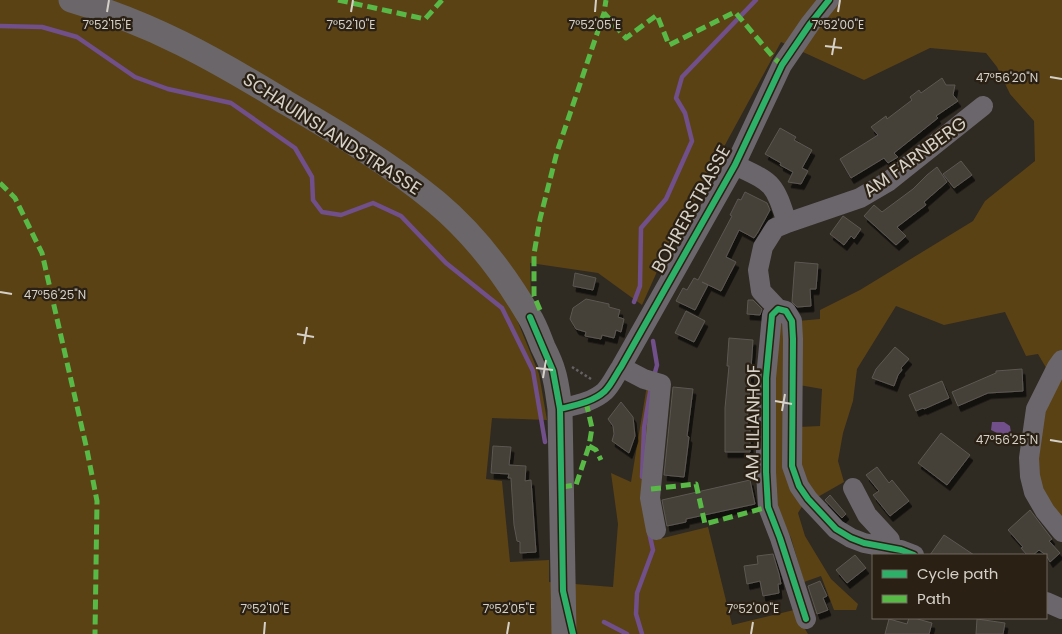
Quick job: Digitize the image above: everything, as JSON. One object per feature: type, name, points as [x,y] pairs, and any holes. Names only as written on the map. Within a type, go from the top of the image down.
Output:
[{"type":"main road","name":"SCHAUINSLANDSTRASSE","points":[[71,0],[121,16],[170,36],[236,72],[388,166],[437,203],[465,230],[508,284],[535,314],[553,370],[560,409],[564,634]]},
{"type":"street","name":"BOHRERSTRASSE","points":[[560,409],[579,405],[607,389],[734,165],[782,65],[829,0]]},
{"type":"street","name":"AM FARNBERG","points":[[787,223],[860,198],[874,190],[889,181],[983,106]]},
{"type":"street","points":[[734,165],[761,177],[771,184],[779,197],[787,223],[775,228],[763,247],[758,270],[761,291],[778,309],[786,311],[792,321],[792,466],[799,486],[808,499],[836,529],[864,543],[911,554]]},
{"type":"street","name":"AM LILIANHOF","points":[[778,309],[772,315],[766,378],[768,507],[806,619]]},
{"type":"street","points":[[1062,360],[1036,409],[1029,458],[1030,476],[1034,492],[1062,532]]},
{"type":"street","points":[[621,367],[652,382],[650,498],[656,530]]},
{"type":"street","points":[[853,488],[867,515],[890,540],[890,548]]},
{"type":"street","points":[[1047,602],[1062,609]]},
{"type":"path","points":[[549,361],[557,358],[607,389]]},
{"type":"shaded area","points":[[0,0],[1062,0],[1062,529],[1033,475],[1042,411],[1055,383],[1038,354],[1026,356],[1005,312],[944,325],[896,306],[857,369],[853,401],[843,433],[838,461],[844,482],[816,498],[798,470],[798,427],[820,426],[822,389],[799,385],[798,321],[820,319],[820,310],[860,290],[973,221],[985,201],[1035,161],[1034,121],[1010,94],[997,67],[986,53],[930,48],[864,80],[781,42],[670,246],[662,246],[657,258],[660,265],[642,305],[598,273],[530,263],[531,297],[513,310],[539,374],[547,420],[492,418],[486,479],[502,481],[510,562],[549,560],[549,582],[613,587],[618,524],[611,473],[631,482],[647,385],[656,389],[645,487],[655,540],[708,527],[732,625],[794,610],[808,634],[0,634]]},
{"type":"shaded area","points":[[782,315],[803,505],[798,513],[805,536],[831,579],[858,604],[856,610],[834,610],[821,576],[804,582],[791,538],[775,504],[769,382]]},
{"type":"shaded area","points":[[992,422],[1004,422],[1010,426],[1012,440],[1001,443],[999,434],[991,430]]},
{"type":"building","points":[[942,78],[946,85],[955,85],[953,95],[958,101],[936,116],[938,118],[894,153],[898,157],[888,163],[884,158],[851,178],[840,159],[878,135],[871,127],[886,116],[887,119],[912,100],[910,97],[919,90],[921,93]]},
{"type":"building","points":[[780,128],[796,137],[794,140],[812,150],[802,168],[808,171],[801,184],[788,182],[793,172],[765,154]]},
{"type":"building","points":[[961,161],[972,175],[954,188],[943,174]]},
{"type":"building","points":[[937,167],[947,182],[924,202],[926,205],[897,227],[906,236],[896,245],[864,216],[874,205],[882,212],[913,189]]},
{"type":"building","points":[[745,192],[767,203],[770,210],[754,238],[739,230],[726,257],[736,262],[721,291],[702,282],[708,285],[695,310],[676,301],[683,288],[687,290],[694,278],[698,280],[732,216],[730,215],[738,199],[741,200]]},
{"type":"building","points":[[843,216],[861,229],[854,239],[851,236],[844,245],[830,234]]},
{"type":"building","points":[[795,262],[818,264],[816,289],[810,289],[811,306],[797,307],[792,302]]},
{"type":"building","points":[[575,273],[596,278],[593,290],[573,286]]},
{"type":"building","points":[[586,299],[609,304],[609,307],[620,310],[618,317],[624,319],[621,332],[616,330],[614,338],[602,335],[601,339],[585,336],[586,332],[576,329],[570,319],[573,308]]},
{"type":"building","points":[[748,300],[753,300],[762,309],[760,315],[747,314]]},
{"type":"building","points":[[686,311],[705,321],[694,342],[675,333]]},
{"type":"building","points":[[729,338],[753,340],[747,425],[750,425],[750,452],[725,452],[725,408],[729,366],[727,366]]},
{"type":"building","points":[[895,347],[909,359],[901,368],[902,370],[894,386],[872,378],[876,369]]},
{"type":"building","points":[[1022,369],[1023,391],[988,393],[958,406],[952,392],[996,373],[996,371]]},
{"type":"building","points":[[942,381],[949,398],[916,411],[909,395]]},
{"type":"building","points":[[673,387],[693,389],[684,477],[664,475]]},
{"type":"building","points":[[621,402],[633,417],[635,436],[629,453],[612,441],[614,434],[613,426],[608,419]]},
{"type":"building","points":[[941,433],[970,455],[947,485],[918,463]]},
{"type":"building","points":[[493,446],[511,447],[509,465],[526,466],[525,481],[531,480],[536,552],[520,553],[520,542],[517,541],[514,525],[511,478],[508,478],[509,474],[491,473]]},
{"type":"building","points":[[877,467],[889,483],[892,480],[909,501],[890,516],[873,495],[879,491],[866,475]]},
{"type":"building","points":[[750,480],[755,504],[686,519],[686,522],[667,526],[662,500]]},
{"type":"building","points":[[830,495],[846,514],[842,518],[825,500]]},
{"type":"building","points":[[1030,510],[1052,539],[1049,541],[1060,553],[1050,562],[1047,554],[1039,550],[1034,554],[1026,554],[1021,548],[1023,547],[1008,530]]},
{"type":"building","points":[[944,535],[972,554],[931,554]]},
{"type":"building","points":[[773,554],[781,584],[778,584],[779,593],[763,596],[760,581],[747,584],[744,566],[758,564],[757,556]]},
{"type":"building","points":[[855,555],[866,568],[847,583],[836,570]]},
{"type":"building","points":[[820,581],[827,596],[823,598],[828,610],[817,614],[808,586]]},
{"type":"building","points":[[889,619],[907,624],[909,619],[918,619],[932,623],[929,634],[885,634]]},
{"type":"building","points":[[977,619],[1005,623],[1003,634],[976,634]]},
{"type":"waterway","points":[[634,302],[640,286],[641,228],[666,199],[692,141],[685,113],[676,98],[682,77],[756,0]]},
{"type":"waterway","points":[[0,26],[42,27],[77,37],[135,77],[168,89],[231,103],[295,148],[312,177],[313,200],[322,212],[341,215],[373,203],[401,216],[446,263],[502,308],[533,371],[545,442]]},
{"type":"waterway","points":[[653,341],[657,365],[654,376]]},
{"type":"waterway","points":[[642,477],[644,428],[651,386]]},
{"type":"waterway","points":[[642,634],[636,614],[637,593],[653,550],[649,532]]},
{"type":"waterway","points":[[604,622],[627,634]]},
{"type":"marked path","points":[[338,0],[425,19],[442,0]]},
{"type":"marked path","points":[[540,310],[534,296],[534,254],[540,219],[557,152],[604,13],[606,0]]},
{"type":"marked path","points":[[604,13],[626,38],[657,15],[669,45],[735,12],[782,65]]},
{"type":"marked path","points":[[0,183],[15,198],[42,253],[87,450],[97,501],[95,634]]},
{"type":"marked path","points":[[562,487],[576,485],[589,446],[592,428],[586,402]]},
{"type":"marked path","points":[[589,446],[596,450],[601,460]]},
{"type":"marked path","points":[[651,489],[696,484],[705,524],[768,507]]},
{"type":"cycle path","points":[[560,409],[595,398],[605,391],[612,382],[735,165],[782,65],[829,0]]},
{"type":"cycle path","points":[[806,619],[768,507],[766,378],[772,315],[778,309],[786,311],[792,321],[792,466],[799,486],[808,499],[836,529],[864,543],[901,550],[911,554]]},
{"type":"cycle path","points":[[530,317],[553,371],[560,409],[563,591],[573,634]]}]
